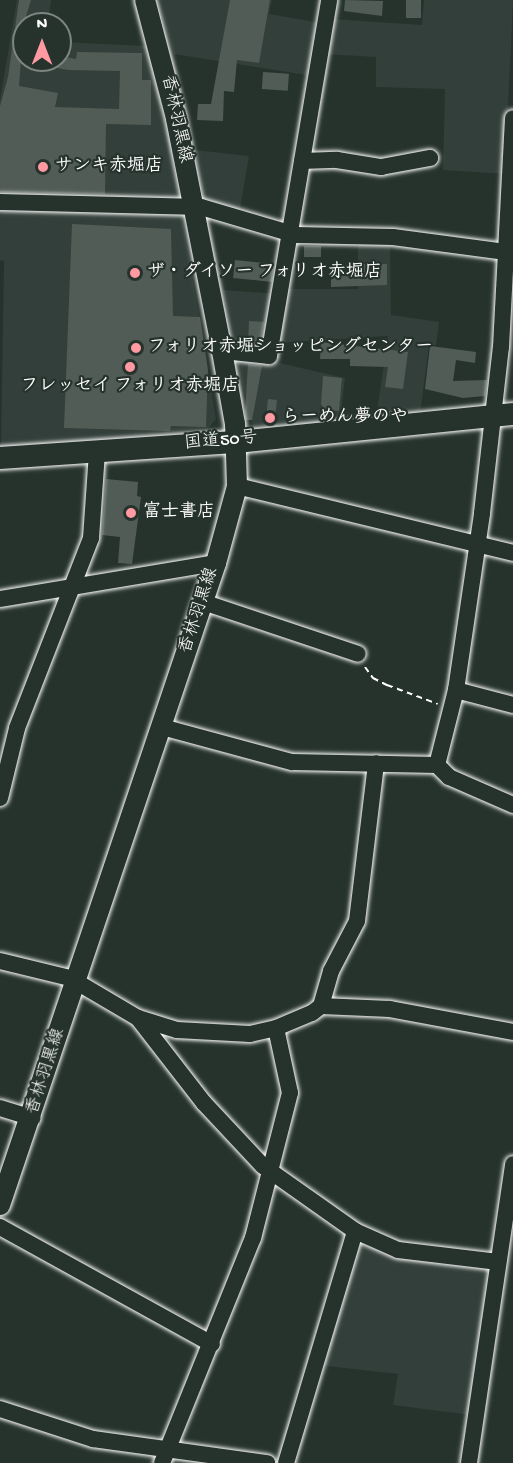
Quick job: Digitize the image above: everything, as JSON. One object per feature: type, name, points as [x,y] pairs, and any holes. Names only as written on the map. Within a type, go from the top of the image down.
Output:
[{"type":"highway","name":"国道50号","points":[[0,458],[237,442],[502,415]]},
{"type":"main road","name":"香林羽黒線","points":[[0,1205],[32,1118],[203,603],[237,486],[237,442],[222,351],[171,96],[145,0]]},
{"type":"street","points":[[222,351],[269,356],[329,0]]},
{"type":"street","points":[[437,765],[456,690],[476,544],[502,415],[501,347],[513,118]]},
{"type":"street","points":[[302,161],[337,160],[381,167],[430,158]]},
{"type":"street","points":[[0,202],[206,208],[291,234],[393,237],[505,252]]},
{"type":"street","points":[[0,798],[14,737],[75,585],[94,524],[97,452]]},
{"type":"street","points":[[237,486],[513,553]]},
{"type":"street","points":[[0,599],[216,563]]},
{"type":"street","points":[[203,603],[358,654]]},
{"type":"street","points":[[456,690],[513,705]]},
{"type":"street","points":[[162,727],[292,762],[437,765],[449,777],[513,805]]},
{"type":"street","points":[[321,1006],[331,971],[357,921],[376,763]]},
{"type":"street","points":[[0,961],[77,981],[138,1018],[198,1033],[249,1034],[276,1028],[321,1006],[390,1009],[513,1032]]},
{"type":"street","points":[[138,1018],[204,1103],[270,1172],[355,1231],[398,1250],[498,1262]]},
{"type":"street","points":[[165,1456],[246,1261],[270,1172],[290,1093],[276,1028]]},
{"type":"street","points":[[0,1108],[32,1118]]},
{"type":"street","points":[[469,1463],[513,1164]]},
{"type":"street","points":[[0,1227],[212,1344]]},
{"type":"street","points":[[286,1463],[355,1231]]},
{"type":"street","points":[[0,1409],[93,1439],[165,1456],[267,1463]]},
{"type":"path","points":[[358,654],[373,678],[452,709]]},
{"type":"shaded area","points":[[17,0],[51,0],[50,12],[15,12]]},
{"type":"shaded area","points":[[157,0],[272,0],[269,14],[321,23],[313,76],[174,54]]},
{"type":"shaded area","points":[[424,0],[513,0],[505,174],[443,170],[445,89],[376,87],[376,57],[324,54],[331,19],[422,25]]},
{"type":"shaded area","points":[[12,29],[12,72],[72,72],[72,43],[147,46],[169,139],[216,419],[206,431],[1,447],[4,261],[0,260],[0,100]]},
{"type":"shaded area","points":[[195,150],[249,156],[239,214],[205,202]]},
{"type":"shaded area","points":[[358,239],[390,240],[391,315],[439,322],[436,345],[429,345],[420,415],[376,419],[388,336],[274,343],[284,289],[358,289]]},
{"type":"shaded area","points":[[223,290],[278,294],[267,354],[234,348]]},
{"type":"shaded area","points":[[235,353],[345,378],[340,422],[253,426]]},
{"type":"shaded area","points":[[358,1239],[486,1267],[491,1271],[471,1415],[393,1405],[398,1374],[318,1365]]},
{"type":"building","points":[[19,0],[31,0],[27,12],[17,12]]},
{"type":"building","points":[[230,0],[270,0],[259,63],[237,60],[234,92],[224,91],[223,121],[197,120],[198,104],[211,104]]},
{"type":"building","points":[[345,0],[383,1],[382,16],[344,11]]},
{"type":"building","points":[[406,0],[421,0],[421,18],[406,18]]},
{"type":"building","points":[[12,49],[12,72],[20,72],[19,86],[58,93],[55,107],[119,109],[120,71],[72,70],[72,58],[76,59],[77,52],[142,53],[142,80],[151,80],[151,125],[106,124],[105,194],[0,192],[0,106],[8,77]]},
{"type":"building","points":[[263,72],[289,74],[288,91],[262,89]]},
{"type":"building","name":"フォリオ赤堀ショッピングセンター","points":[[72,224],[171,229],[173,316],[200,317],[208,370],[206,427],[171,426],[170,431],[64,428]]},
{"type":"building","points":[[304,246],[321,246],[321,257],[304,257]]},
{"type":"building","points":[[235,260],[274,264],[272,282],[233,278]]},
{"type":"building","points":[[360,264],[387,264],[387,285],[331,287],[331,271],[360,271]]},
{"type":"building","points":[[249,321],[264,322],[260,345],[248,343]]},
{"type":"building","points":[[321,342],[408,352],[403,389],[385,387],[388,367],[350,366],[350,359],[320,359]]},
{"type":"building","points":[[430,346],[476,352],[475,363],[456,360],[453,381],[487,380],[485,396],[463,398],[425,389]]},
{"type":"building","points":[[248,364],[262,366],[252,420],[246,420],[245,413]]},
{"type":"building","points":[[323,376],[342,378],[339,411],[325,410],[321,404]]},
{"type":"building","points":[[268,399],[277,400],[275,422],[266,421]]},
{"type":"building","points":[[106,479],[138,482],[137,496],[141,497],[132,564],[118,563],[120,537],[102,535]]},
{"type":"place","name":"サンキ赤堀店","points":[[43,167]]},
{"type":"place","name":"ザ・ダイソー フォリオ赤堀店","points":[[135,273]]},
{"type":"place","name":"フォリオ赤堀ショッピングセンター","points":[[136,348]]},
{"type":"place","name":"フレッセイ フォリオ赤堀店","points":[[130,367]]},
{"type":"place","name":"らーめん夢のや","points":[[270,418]]},
{"type":"place","name":"富士書店","points":[[131,513]]}]
